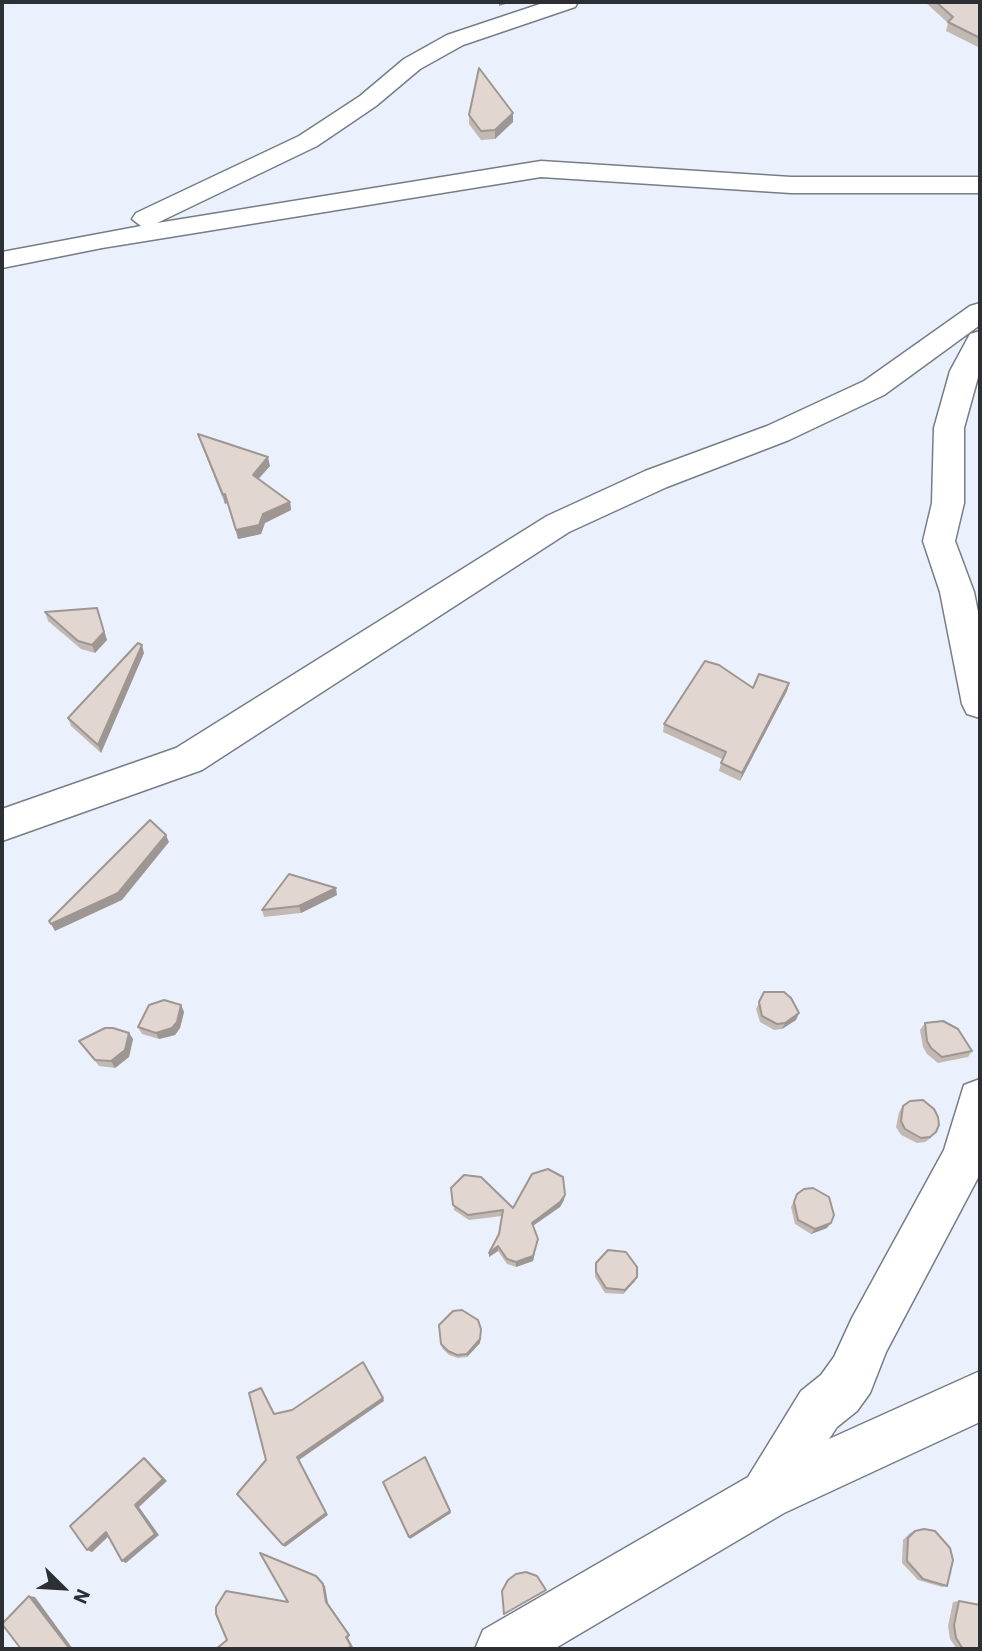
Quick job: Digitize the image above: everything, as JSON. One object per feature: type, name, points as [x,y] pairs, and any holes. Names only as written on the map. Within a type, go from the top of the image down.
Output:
[{"type":"street","points":[[102,240],[307,141],[368,101],[412,64],[455,40],[567,2]]},
{"type":"street","points":[[2,260],[102,240],[541,169],[791,185],[980,185]]},
{"type":"street","points":[[2,825],[189,759],[558,524],[656,479],[778,433],[874,388],[980,312]]},
{"type":"street","points":[[980,341],[965,371],[949,428],[948,503],[939,541],[957,592],[980,704]]},
{"type":"street","points":[[766,1495],[819,1409],[839,1393],[852,1375],[869,1335],[965,1157],[980,1100]]},
{"type":"street","points":[[502,1649],[766,1495],[980,1396]]},
{"type":"building","points":[[936,2],[980,2],[980,38],[948,22],[953,17]]},
{"type":"building","points":[[479,68],[513,113],[495,130],[481,131],[469,115]]},
{"type":"building","points":[[198,434],[268,457],[253,475],[290,502],[263,514],[259,525],[236,530],[225,494],[223,495]]},
{"type":"building","points":[[97,608],[104,632],[92,645],[78,641],[45,612]]},
{"type":"building","points":[[138,643],[142,645],[98,745],[68,718]]},
{"type":"building","points":[[705,661],[719,665],[753,688],[759,674],[789,683],[742,773],[721,763],[726,752],[664,724]]},
{"type":"building","points":[[150,820],[166,835],[118,893],[51,924],[49,921]]},
{"type":"building","points":[[289,874],[336,888],[299,906],[262,910]]},
{"type":"building","points":[[764,992],[784,992],[791,998],[799,1013],[785,1023],[777,1024],[762,1016],[759,1002]]},
{"type":"building","points":[[164,1000],[181,1005],[177,1022],[172,1028],[156,1033],[138,1027],[149,1005]]},
{"type":"building","points":[[943,1021],[958,1029],[972,1051],[942,1057],[931,1048],[927,1041],[925,1023]]},
{"type":"building","points":[[105,1028],[129,1033],[125,1050],[111,1061],[95,1060],[79,1041]]},
{"type":"building","points":[[923,1100],[934,1109],[939,1125],[930,1137],[921,1138],[905,1129],[901,1121],[903,1106],[910,1101]]},
{"type":"building","points":[[548,1169],[563,1177],[565,1195],[560,1202],[532,1223],[538,1239],[533,1256],[516,1262],[507,1259],[498,1246],[489,1253],[499,1234],[503,1210],[468,1215],[453,1205],[451,1188],[464,1175],[481,1177],[513,1208],[532,1174]]},
{"type":"building","points":[[813,1188],[829,1197],[834,1215],[831,1223],[815,1229],[798,1220],[794,1202],[797,1194],[804,1189]]},
{"type":"building","points":[[608,1250],[626,1252],[637,1267],[637,1277],[625,1290],[606,1288],[596,1272],[596,1263]]},
{"type":"building","points":[[462,1310],[478,1320],[480,1339],[467,1354],[457,1355],[441,1344],[439,1325],[453,1311]]},
{"type":"building","points":[[363,1362],[383,1398],[297,1457],[326,1513],[283,1545],[237,1494],[266,1460],[249,1393],[261,1388],[274,1414],[292,1410]]},
{"type":"building","points":[[425,1457],[450,1511],[409,1537],[383,1482]]},
{"type":"building","points":[[144,1458],[163,1479],[135,1505],[155,1534],[122,1561],[106,1532],[87,1550],[70,1526]]},
{"type":"building","points":[[915,1531],[935,1531],[950,1548],[953,1560],[947,1586],[923,1579],[907,1561],[908,1538]]},
{"type":"building","points":[[260,1553],[316,1576],[323,1584],[326,1602],[349,1635],[346,1637],[351,1646],[347,1649],[216,1649],[227,1640],[216,1614],[216,1607],[226,1591],[288,1602]]},
{"type":"building","points":[[526,1572],[537,1576],[546,1590],[504,1614],[502,1591],[508,1580],[516,1574]]},
{"type":"building","points":[[29,1596],[68,1649],[21,1649],[2,1624]]},
{"type":"building","points":[[959,1601],[980,1605],[980,1649],[963,1649],[956,1638],[954,1625]]}]
